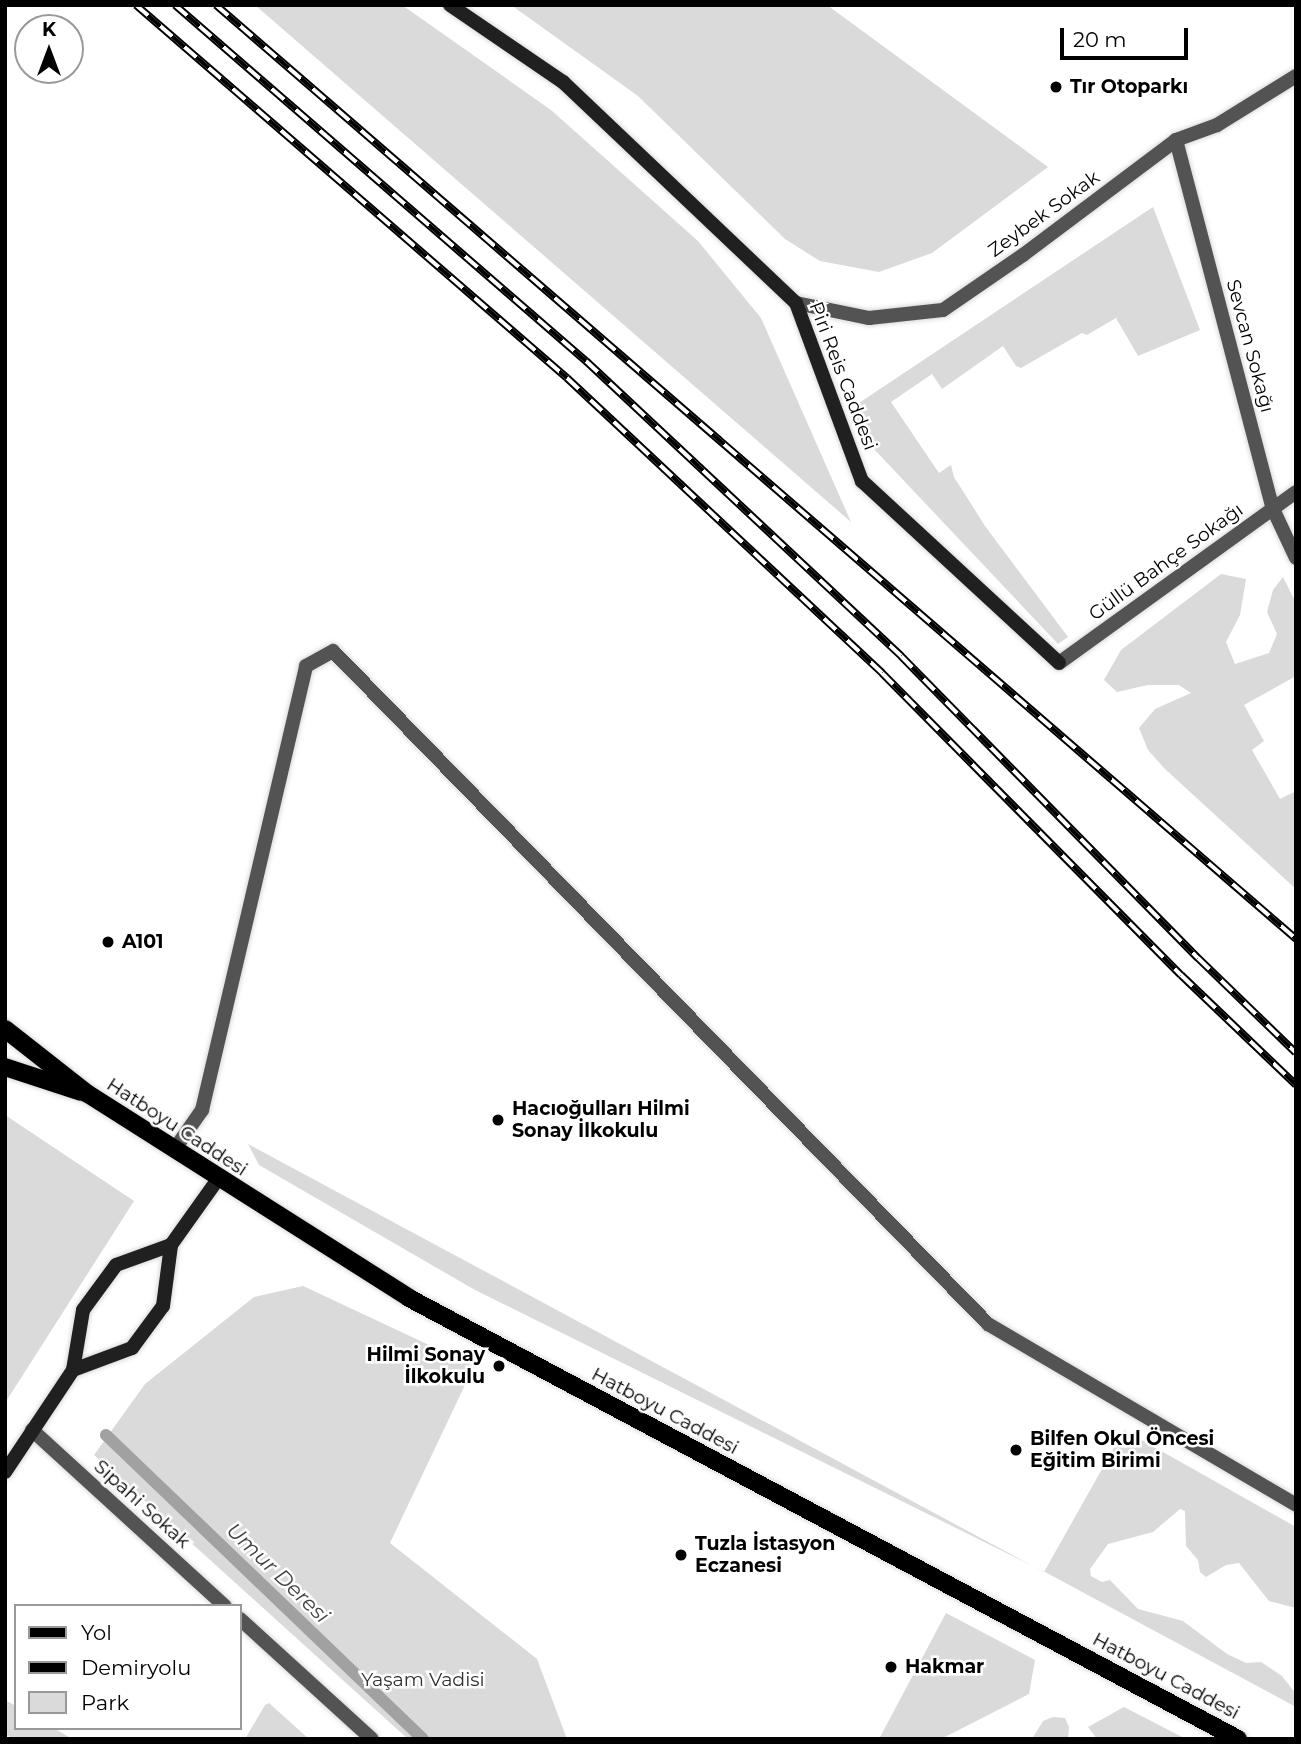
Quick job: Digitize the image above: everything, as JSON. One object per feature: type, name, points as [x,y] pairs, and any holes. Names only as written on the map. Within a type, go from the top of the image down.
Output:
[{"type":"main road","name":"Hatboyu Caddesi","points":[[5,1029],[34,1049],[88,1094],[409,1298],[1238,1739]]},
{"type":"main road","name":"Hatboyu Caddesi","points":[[5,1067],[88,1094]]},
{"type":"street","name":"Piri Reis Caddesi","points":[[450,5],[563,82],[796,303],[862,481],[1059,663]]},
{"type":"street","name":"Zeybek Sokak","points":[[796,303],[869,318],[943,310],[1023,255],[1176,140],[1217,125],[1296,76]]},
{"type":"street","name":"Sevcan Sokağı","points":[[1176,140],[1273,509],[1296,558]]},
{"type":"street","name":"Güllü Bahçe Sokağı","points":[[1059,663],[1296,492]]},
{"type":"street","points":[[174,1150],[202,1110],[306,666],[333,651],[988,1324],[1296,1505]]},
{"type":"street","points":[[74,1370],[132,1348],[163,1306],[171,1245],[218,1179]]},
{"type":"street","points":[[5,1472],[74,1370],[83,1310],[116,1265],[171,1245]]},
{"type":"street","name":"Sipahi Sokak","points":[[32,1430],[223,1604]]},
{"type":"street","points":[[242,1621],[372,1739]]},
{"type":"green space","points":[[255,5],[402,5],[551,110],[698,241],[761,318],[851,522]]},
{"type":"green space","points":[[511,5],[827,5],[1048,167],[932,253],[879,272],[820,261],[785,239],[638,96]]},
{"type":"green space","points":[[1153,207],[1200,330],[1138,356],[1116,318],[1087,335],[1082,333],[1021,368],[1016,366],[1003,346],[942,389],[932,374],[891,402],[939,473],[951,465],[954,477],[985,526],[1068,637],[1058,644],[857,431],[856,405]]},
{"type":"green space","points":[[1221,574],[1246,579],[1240,615],[1226,642],[1235,664],[1269,653],[1277,634],[1267,612],[1273,590],[1283,577],[1296,603],[1296,676],[1244,705],[1264,741],[1252,750],[1280,799],[1296,791],[1296,889],[1165,769],[1148,750],[1139,728],[1155,709],[1191,693],[1179,685],[1148,685],[1117,692],[1104,680],[1121,650]]},
{"type":"green space","points":[[5,1115],[134,1201],[5,1403]]},
{"type":"green space","points":[[248,1144],[1032,1566],[475,1290],[259,1165]]},
{"type":"green space","name":"Yaşam Vadisi","points":[[303,1286],[474,1366],[390,1543],[537,1659],[567,1739],[408,1739],[94,1455],[145,1384],[254,1297]]},
{"type":"green space","points":[[1124,1430],[1296,1527],[1296,1608],[1269,1601],[1239,1563],[1226,1565],[1206,1577],[1200,1572],[1198,1560],[1186,1546],[1185,1511],[1180,1509],[1153,1532],[1108,1544],[1090,1569],[1091,1576],[1102,1582],[1110,1580],[1138,1609],[1183,1621],[1227,1654],[1246,1663],[1261,1662],[1282,1676],[1296,1694],[1296,1707],[1045,1572]]},
{"type":"green space","points":[[946,1613],[1035,1660],[1029,1694],[941,1739],[879,1739]]},
{"type":"green space","points":[[5,1700],[14,1705],[14,1730],[57,1730],[72,1739],[13,1739],[5,1734]]},
{"type":"green space","points":[[269,1703],[309,1739],[245,1739],[265,1705]]},
{"type":"green space","points":[[1124,1707],[1186,1739],[1097,1739],[1088,1727]]},
{"type":"green space","points":[[1053,1717],[1065,1718],[1069,1727],[1068,1739],[1032,1739],[1043,1721]]},
{"type":"waterway","name":"Umur Deresi","points":[[106,1435],[423,1739]]},
{"type":"railway","points":[[136,5],[567,378],[882,673],[1181,975],[1296,1085]]},
{"type":"railway","points":[[175,5],[586,361],[901,656],[1198,958],[1296,1053]]},
{"type":"railway","points":[[216,5],[1296,939]]},
{"type":"place","name":"Tır Otoparkı","points":[[1056,87]]},
{"type":"place","name":"A101","points":[[108,942]]},
{"type":"place","name":"Hacıoğulları Hilmi Sonay İlkokulu","points":[[498,1120]]},
{"type":"place","name":"Hilmi Sonay İlkokulu","points":[[499,1366]]},
{"type":"place","name":"Bilfen Okul Öncesi Eğitim Birimi","points":[[1016,1450]]},
{"type":"place","name":"Tuzla İstasyon Eczanesi","points":[[681,1555]]},
{"type":"place","name":"Hakmar","points":[[891,1667]]}]
